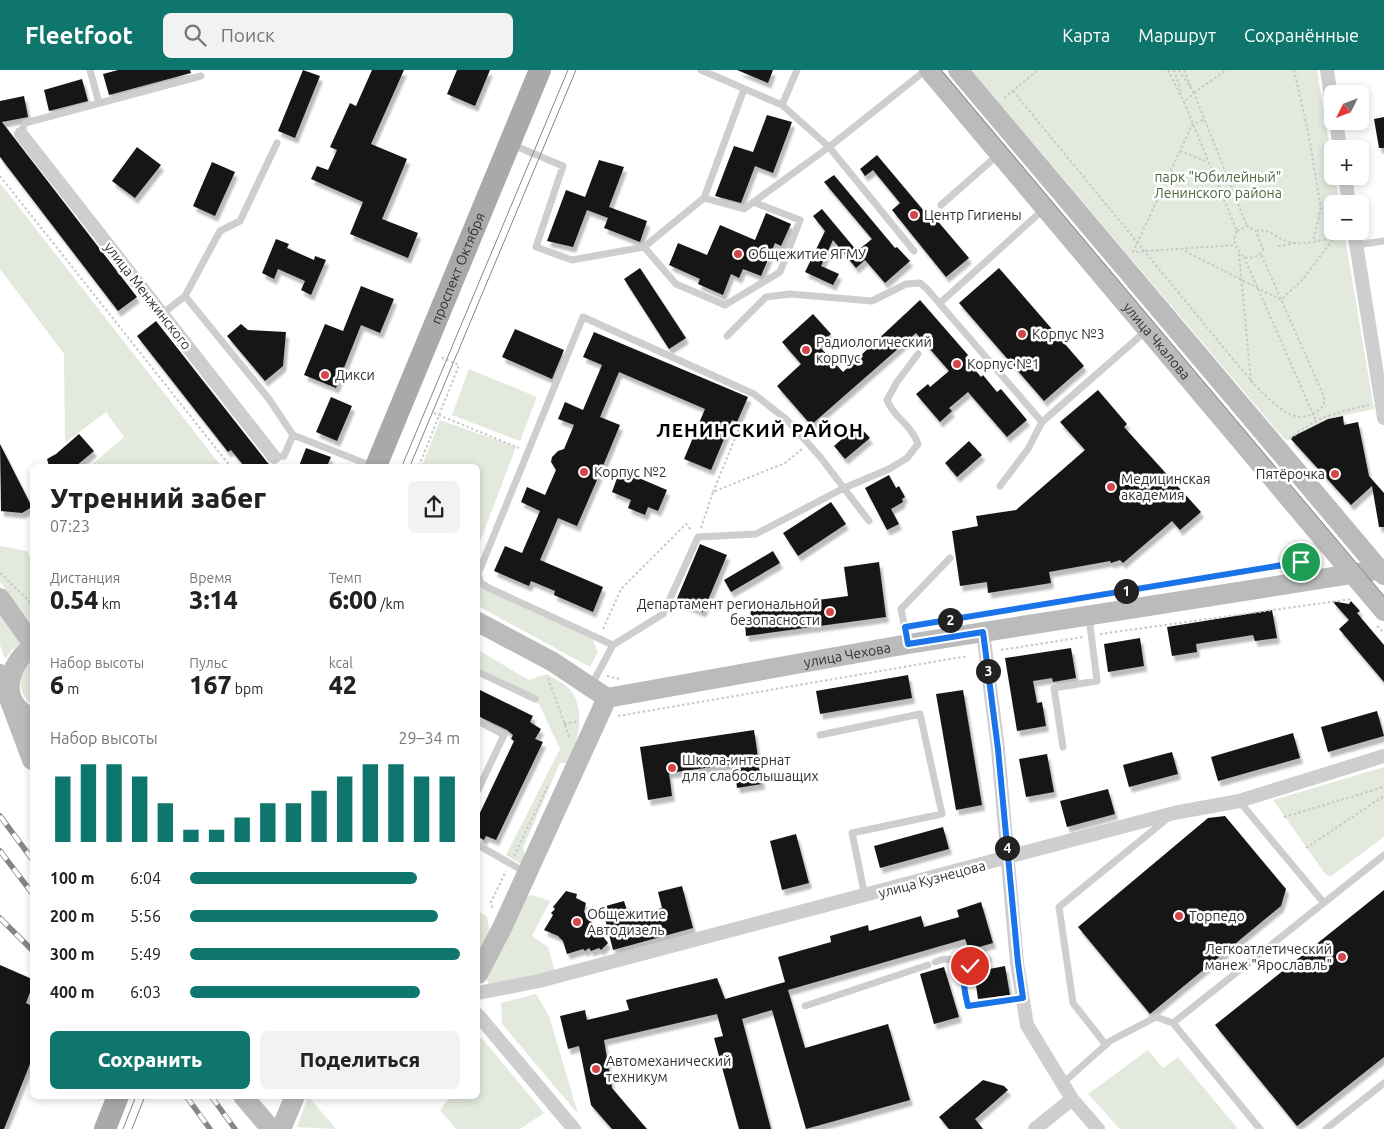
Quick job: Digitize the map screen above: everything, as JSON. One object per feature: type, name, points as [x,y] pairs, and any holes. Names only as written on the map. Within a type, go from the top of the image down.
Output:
[{"type":"main road","name":"проспект Октября","points":[[377,464],[540,70]]},
{"type":"main road","name":"улица Чкалова","points":[[928,70],[1353,574],[1379,616]]},
{"type":"main road","name":"улица Чкалова","points":[[958,70],[1383,572]]},
{"type":"main road","name":"улица Чехова","points":[[608,698],[906,636],[1090,626],[1353,574],[1383,572]]},
{"type":"main road","points":[[0,598],[30,640]]},
{"type":"main road","points":[[480,623],[553,662],[594,680],[608,698],[518,868],[502,928],[480,970]]},
{"type":"main road","points":[[30,648],[22,654],[15,663],[7,685],[8,696],[16,707],[30,716]]},
{"type":"main road","points":[[0,674],[30,755]]},
{"type":"main road","points":[[105,1129],[117,1099]]},
{"type":"main road","points":[[246,1099],[271,1129]]},
{"type":"main road","points":[[281,1129],[294,1099]]},
{"type":"street","points":[[1327,70],[1329,85]]},
{"type":"street","name":"улица Менжинского","points":[[22,134],[274,458]]},
{"type":"street","points":[[1353,240],[1384,418]]},
{"type":"street","points":[[983,632],[998,749],[1018,963],[1027,1025],[1072,1099],[1098,1129]]},
{"type":"street","name":"улица Кузнецова","points":[[480,993],[539,981],[1008,859],[1174,813],[1239,801],[1384,756]]},
{"type":"street","points":[[480,1017],[574,1129]]},
{"type":"street","points":[[1035,1129],[1072,1099]]},
{"type":"lane","points":[[90,70],[99,103]]},
{"type":"lane","points":[[701,70],[782,105],[829,147],[914,251]]},
{"type":"lane","points":[[782,105],[798,70]]},
{"type":"lane","points":[[704,198],[744,209],[829,147],[928,70]]},
{"type":"lane","points":[[22,134],[25,123],[201,76]]},
{"type":"lane","points":[[510,144],[564,166],[536,247],[572,260],[644,247],[704,198],[744,89]]},
{"type":"lane","points":[[162,314],[185,296],[220,231],[240,221],[277,143]]},
{"type":"lane","points":[[941,205],[1000,154]]},
{"type":"lane","points":[[644,247],[676,284],[725,305],[780,272],[800,220],[753,202]]},
{"type":"lane","points":[[940,303],[1045,208]]},
{"type":"lane","points":[[1369,239],[1384,241]]},
{"type":"lane","points":[[727,336],[766,297],[790,294],[872,301],[906,284],[920,284],[928,289],[1042,422]]},
{"type":"lane","points":[[185,296],[269,399],[293,435],[367,464]]},
{"type":"lane","points":[[480,569],[583,317],[754,394],[787,420],[808,443],[869,521]]},
{"type":"lane","points":[[1000,486],[1028,449],[1042,422],[1147,330]]},
{"type":"lane","points":[[594,680],[613,645],[663,614],[698,537],[756,534],[844,488],[889,469],[907,458],[918,444],[913,431],[890,406],[887,400],[897,382],[918,354]]},
{"type":"lane","points":[[274,458],[284,456],[293,435]]},
{"type":"lane","points":[[906,636],[901,609],[950,558]]},
{"type":"lane","points":[[480,580],[481,583],[613,645]]},
{"type":"lane","points":[[1063,747],[1054,688],[1097,681],[1090,626]]},
{"type":"lane","points":[[480,673],[535,699]]},
{"type":"lane","points":[[820,735],[920,714],[942,814],[852,833],[866,896]]},
{"type":"lane","points":[[480,722],[504,735],[480,786]]},
{"type":"lane","points":[[1239,801],[1324,903]]},
{"type":"lane","points":[[1106,1045],[1073,1003],[1058,907],[1174,813]]},
{"type":"lane","points":[[480,846],[518,868]]},
{"type":"lane","points":[[1173,1023],[1384,855]]},
{"type":"lane","points":[[805,1006],[944,959],[953,960],[964,972]]},
{"type":"lane","points":[[988,960],[970,966],[964,972],[963,985],[968,1006],[1023,998]]},
{"type":"lane","points":[[1063,1083],[1106,1045],[1156,1017],[1173,1023],[1260,1129]]},
{"type":"lane","points":[[1326,1129],[1384,1083]]},
{"type":"path","points":[[1004,98],[1038,70]]},
{"type":"path","points":[[1168,70],[1184,102]]},
{"type":"path","points":[[1174,70],[1192,125],[1237,231],[1235,235],[1239,253],[1251,381]]},
{"type":"path","points":[[1179,70],[1194,93]]},
{"type":"path","points":[[1184,70],[1246,226],[1256,231],[1265,229],[1289,242],[1301,243]]},
{"type":"path","points":[[1184,102],[1226,70]]},
{"type":"path","points":[[1294,70],[1308,130],[1321,208],[1313,241]]},
{"type":"path","points":[[1013,91],[1251,381],[1284,413],[1300,416],[1313,414],[1324,405],[1324,397],[1261,254],[1263,250],[1256,231]]},
{"type":"path","points":[[1204,120],[1192,125],[1132,252],[1236,245]]},
{"type":"path","points":[[1180,151],[1208,162]]},
{"type":"path","points":[[1215,180],[1225,175]]},
{"type":"path","points":[[0,176],[228,464]]},
{"type":"path","points":[[1237,231],[1246,226]]},
{"type":"path","points":[[1278,246],[1324,239]]},
{"type":"path","points":[[1281,300],[1303,279],[1332,240]]},
{"type":"path","points":[[1183,250],[1281,300]]},
{"type":"path","points":[[1239,253],[1244,257],[1316,421]]},
{"type":"path","points":[[1244,257],[1253,258],[1261,254]]},
{"type":"path","points":[[420,464],[458,366],[440,357]]},
{"type":"path","points":[[599,638],[621,589],[686,524],[698,537],[713,492],[754,394]]},
{"type":"path","points":[[1288,440],[1303,428],[1332,412],[1380,403]]},
{"type":"path","points":[[434,413],[527,451]]},
{"type":"path","points":[[713,492],[785,464],[808,443]]},
{"type":"path","points":[[906,636],[1311,560]]},
{"type":"path","points":[[0,573],[30,602]]},
{"type":"path","points":[[1000,650],[1090,626],[1347,598],[1354,599]]},
{"type":"path","points":[[1379,616],[1384,633]]},
{"type":"path","points":[[618,716],[968,656]]},
{"type":"path","points":[[553,662],[547,674],[570,740]]},
{"type":"path","points":[[594,680],[627,681]]},
{"type":"path","points":[[564,724],[579,721]]},
{"type":"path","points":[[492,909],[492,902],[518,868],[549,784]]},
{"type":"path","points":[[1284,817],[1384,787]]},
{"type":"path","points":[[1306,848],[1384,796]]},
{"type":"green space","name":"парк \"Юбилейный\" Ленинского района","points":[[971,70],[1317,70],[1324,112],[1324,130],[1327,130],[1329,140],[1324,140],[1324,185],[1337,185],[1338,195],[1324,195],[1324,240],[1346,240],[1374,409],[1328,419],[1286,441]]},
{"type":"green space","points":[[0,183],[219,464],[92,464],[124,437],[106,412],[65,443],[64,354],[0,269]]},
{"type":"green space","points":[[469,369],[537,397],[520,441],[452,415]]},
{"type":"green space","points":[[440,420],[516,447],[480,542],[480,464],[423,464]]},
{"type":"green space","points":[[0,546],[27,551],[30,556],[30,621],[0,582]]},
{"type":"green space","points":[[480,584],[481,587],[593,640],[598,652],[590,667],[480,607]]},
{"type":"green space","points":[[0,610],[23,641],[5,659],[0,645]]},
{"type":"green space","points":[[480,651],[529,680],[547,674],[570,689],[579,709],[579,727],[570,763],[560,763],[523,848],[526,859],[521,864],[506,855],[560,749],[539,704],[480,676]]},
{"type":"green space","points":[[30,661],[30,703],[21,688],[24,671]]},
{"type":"green space","points":[[1384,767],[1384,837],[1331,876],[1326,875],[1273,800]]},
{"type":"green space","points":[[532,895],[550,901],[532,936],[548,947],[555,971],[493,986],[488,984],[486,975],[525,897]]},
{"type":"green space","points":[[480,912],[487,917],[490,931],[480,954]]},
{"type":"green space","points":[[536,994],[549,1016],[578,1114],[502,1024],[501,1003]]},
{"type":"green space","points":[[481,1037],[544,1113],[520,1129],[456,1129],[440,1110],[449,1099],[480,1099]]},
{"type":"green space","points":[[1148,1050],[1163,1068],[1178,1057],[1238,1129],[1120,1129],[1088,1094]]},
{"type":"green space","points":[[307,1099],[311,1099],[336,1129],[297,1127]]},
{"type":"building","points":[[118,70],[190,70],[191,73],[109,95],[103,74]]},
{"type":"building","points":[[303,70],[320,76],[295,138],[278,131]]},
{"type":"building","points":[[372,70],[404,70],[371,144],[407,159],[382,219],[418,233],[408,258],[350,234],[363,202],[311,179],[317,166],[328,170],[337,150],[330,147],[350,103],[356,106]]},
{"type":"building","points":[[457,70],[490,70],[475,106],[447,94]]},
{"type":"building","points":[[737,70],[773,70],[768,83]]},
{"type":"building","points":[[82,79],[88,101],[49,111],[44,90]]},
{"type":"building","points":[[24,96],[28,117],[2,122],[137,297],[118,311],[0,157],[0,101]]},
{"type":"building","points":[[767,115],[792,122],[773,173],[755,166],[741,203],[715,196],[734,146],[753,152]]},
{"type":"building","points":[[1384,117],[1384,148],[1379,148],[1374,119]]},
{"type":"building","points":[[137,147],[161,165],[135,198],[112,181]]},
{"type":"building","name":"Центр Гигиены","points":[[877,155],[924,211],[930,212],[969,258],[946,277],[892,210],[900,203],[873,170],[865,176],[860,169]]},
{"type":"building","points":[[599,160],[624,167],[609,207],[647,221],[640,242],[604,228],[608,218],[587,210],[573,247],[547,241],[566,190],[585,197]]},
{"type":"building","points":[[212,162],[235,172],[215,216],[193,206]]},
{"type":"building","points":[[834,175],[895,248],[897,247],[910,261],[885,283],[865,260],[856,268],[833,240],[821,266],[839,274],[833,285],[805,272],[825,231],[813,216],[822,209],[857,251],[872,239],[824,182]]},
{"type":"building","name":"Общежитие ЯГМУ","points":[[766,213],[791,224],[781,246],[775,243],[761,276],[743,269],[739,278],[731,274],[723,295],[698,284],[700,279],[669,265],[678,243],[707,255],[720,225],[755,240]]},
{"type":"building","points":[[276,239],[289,244],[287,248],[314,260],[315,256],[326,260],[311,295],[301,290],[305,281],[278,269],[274,279],[262,273]]},
{"type":"building","points":[[640,268],[686,338],[669,349],[624,279]]},
{"type":"building","name":"Корпус №3","points":[[999,268],[1084,366],[1044,401],[959,303]]},
{"type":"building","points":[[361,286],[394,299],[380,333],[361,325],[336,388],[304,375],[325,324],[343,331]]},
{"type":"building","points":[[920,300],[968,355],[965,358],[981,377],[983,375],[997,392],[1001,389],[1027,420],[1007,437],[968,392],[949,408],[952,411],[940,422],[916,394],[928,384],[930,387],[949,371],[916,333],[811,425],[777,386],[801,364],[782,342],[813,314],[831,334],[818,345],[843,372]]},
{"type":"building","points":[[156,321],[269,464],[242,464],[231,450],[228,452],[137,336]]},
{"type":"building","points":[[241,324],[248,330],[286,332],[283,366],[265,381],[227,336]]},
{"type":"building","points":[[515,329],[564,350],[552,379],[502,357]]},
{"type":"building","name":"Корпус №2","points":[[594,332],[748,397],[737,422],[732,420],[711,470],[684,459],[705,409],[619,372],[600,417],[620,425],[600,473],[577,526],[558,518],[540,560],[603,587],[593,612],[554,595],[555,591],[531,581],[529,586],[494,571],[505,546],[522,553],[540,511],[521,502],[527,487],[545,495],[556,470],[551,462],[552,457],[558,451],[564,449],[574,425],[558,419],[565,402],[583,410],[602,365],[583,357]]},
{"type":"building","name":"Медицинская академия","points":[[1098,390],[1127,424],[1124,427],[1201,512],[1180,530],[1172,521],[1123,563],[1120,560],[1111,563],[1110,561],[1049,572],[1051,583],[988,593],[987,582],[960,586],[952,531],[978,526],[976,516],[1016,510],[1085,450],[1060,422]]},
{"type":"building","points":[[331,397],[352,406],[337,441],[316,432]]},
{"type":"building","points":[[1343,416],[1344,425],[1358,422],[1369,476],[1384,493],[1384,527],[1379,527],[1372,486],[1351,505],[1290,438],[1328,419]]},
{"type":"building","points":[[858,425],[870,438],[845,459],[834,446]]},
{"type":"building","points":[[79,434],[94,451],[78,464],[48,464],[47,459],[56,454]]},
{"type":"building","points":[[969,441],[982,455],[957,477],[945,463]]},
{"type":"building","points":[[0,444],[30,503],[30,508],[22,513],[1,511]]},
{"type":"building","points":[[306,448],[331,457],[328,464],[300,464]]},
{"type":"building","points":[[620,470],[667,490],[658,511],[648,507],[645,515],[628,508],[631,500],[612,492]]},
{"type":"building","points":[[889,475],[896,488],[899,486],[905,497],[902,499],[903,502],[891,509],[899,524],[887,530],[865,488]]},
{"type":"building","points":[[831,502],[846,524],[798,556],[783,533]]},
{"type":"building","points":[[700,544],[727,555],[703,612],[676,601]]},
{"type":"building","points":[[773,551],[780,563],[731,592],[724,580]]},
{"type":"building","points":[[879,562],[886,617],[746,636],[745,623],[752,622],[750,609],[848,596],[844,567]]},
{"type":"building","points":[[1332,601],[1349,604],[1351,601],[1360,611],[1357,613],[1384,645],[1384,682],[1339,629],[1349,620]]},
{"type":"building","points":[[1272,610],[1277,638],[1255,641],[1253,635],[1196,644],[1197,652],[1172,656],[1167,627]]},
{"type":"building","points":[[1140,638],[1144,666],[1108,672],[1104,644]]},
{"type":"building","points":[[1071,648],[1076,678],[1053,682],[1052,678],[1033,681],[1037,703],[1042,702],[1046,726],[1017,731],[1005,658]]},
{"type":"building","points":[[908,675],[912,698],[820,714],[816,691]]},
{"type":"building","points":[[480,690],[533,716],[530,722],[541,729],[535,739],[543,742],[496,840],[486,836],[484,840],[480,838],[480,813],[514,741],[511,739],[513,735],[507,730],[480,717]]},
{"type":"building","points":[[963,690],[982,805],[956,810],[936,694]]},
{"type":"building","points":[[1377,711],[1384,736],[1328,752],[1321,727]]},
{"type":"building","name":"Школа-интернат для слабослышащих","points":[[754,730],[762,784],[737,788],[734,764],[669,773],[672,796],[648,800],[640,747]]},
{"type":"building","points":[[1293,733],[1300,758],[1218,781],[1211,757]]},
{"type":"building","points":[[1172,752],[1178,774],[1129,787],[1123,765]]},
{"type":"building","points":[[1047,754],[1054,792],[1026,797],[1019,759]]},
{"type":"building","points":[[1108,789],[1115,814],[1067,827],[1060,801]]},
{"type":"building","name":"Торпедо","points":[[1225,816],[1286,889],[1281,906],[1150,1014],[1078,927],[1208,818]]},
{"type":"building","points":[[943,827],[949,849],[880,868],[874,846]]},
{"type":"building","points":[[796,834],[809,883],[782,890],[770,841]]},
{"type":"building","points":[[682,886],[693,928],[613,950],[602,907],[624,901],[629,917],[662,908],[658,892]]},
{"type":"building","name":"Легкоатлетический манеж \"Ярославль\"","points":[[1384,890],[1384,1057],[1297,1126],[1215,1025]]},
{"type":"building","name":"Общежитие Автодизель","points":[[566,891],[577,894],[576,898],[586,903],[584,912],[608,943],[601,950],[599,948],[591,951],[589,948],[585,951],[583,949],[567,954],[563,941],[558,936],[544,930],[553,915],[551,913],[555,909],[553,907]]},
{"type":"building","points":[[981,902],[993,943],[969,950],[965,939],[788,990],[805,1048],[888,1024],[910,1100],[806,1129],[772,1010],[742,1019],[771,1129],[739,1129],[714,1038],[723,1036],[717,1014],[604,1040],[612,1088],[647,1129],[612,1129],[591,1105],[579,1046],[568,1049],[560,1016],[585,1010],[587,1020],[629,1010],[626,1000],[717,978],[725,999],[785,982],[778,957],[831,942],[830,936],[868,925],[869,931],[921,916],[924,927],[959,917],[957,910]]},
{"type":"building","points":[[0,965],[30,978],[30,992],[26,1003],[30,1005],[30,1064],[4,1129],[0,1129]]},
{"type":"building","points":[[1005,966],[1010,995],[978,999],[974,972]]},
{"type":"building","points":[[944,967],[959,1017],[934,1024],[920,974]]},
{"type":"building","points":[[983,1080],[1004,1086],[1008,1090],[975,1119],[983,1129],[949,1129],[939,1117]]},
{"type":"tram line","points":[[403,464],[568,70]]},
{"type":"tram line","points":[[411,464],[576,70]]},
{"type":"tram line","points":[[941,70],[1384,596]]},
{"type":"tram line","points":[[123,1129],[135,1099]]},
{"type":"tram line","points":[[132,1129],[144,1099]]},
{"type":"railway","points":[[0,816],[30,856]]},
{"type":"railway","points":[[0,851],[30,890]]},
{"type":"railway","points":[[0,918],[30,948]]},
{"type":"railway","points":[[188,1099],[210,1129]]},
{"type":"railway","points":[[213,1099],[235,1129]]},
{"type":"place","name":"Центр Гигиены","points":[[914,215]]},
{"type":"place","name":"Общежитие ЯГМУ","points":[[738,254]]},
{"type":"place","name":"Корпус №3","points":[[1022,334]]},
{"type":"place","name":"Радиологический корпус","points":[[806,350]]},
{"type":"place","name":"Корпус №1","points":[[957,364]]},
{"type":"place","name":"Дикси","points":[[325,375]]},
{"type":"place","name":"Корпус №2","points":[[584,472]]},
{"type":"place","name":"Пятёрочка","points":[[1335,474]]},
{"type":"place","name":"Медицинская академия","points":[[1111,487]]},
{"type":"place","name":"Департамент региональной безопасности","points":[[830,612]]},
{"type":"place","name":"Школа-интернат для слабослышащих","points":[[672,768]]},
{"type":"place","name":"Торпедо","points":[[1179,916]]},
{"type":"place","name":"Общежитие Автодизель","points":[[577,922]]},
{"type":"place","name":"Легкоатлетический манеж \"Ярославль\"","points":[[1342,957]]},
{"type":"place","name":"Автомеханический техникум","points":[[596,1069]]},
{"type":"district","name":"ЛЕНИНСКИЙ РАЙОН","points":[[760,430]]},
{"type":"route","points":[[970,966],[964,972],[963,985],[968,1006],[1023,998],[998,749],[983,632],[908,644],[905,627],[1301,562]]}]
